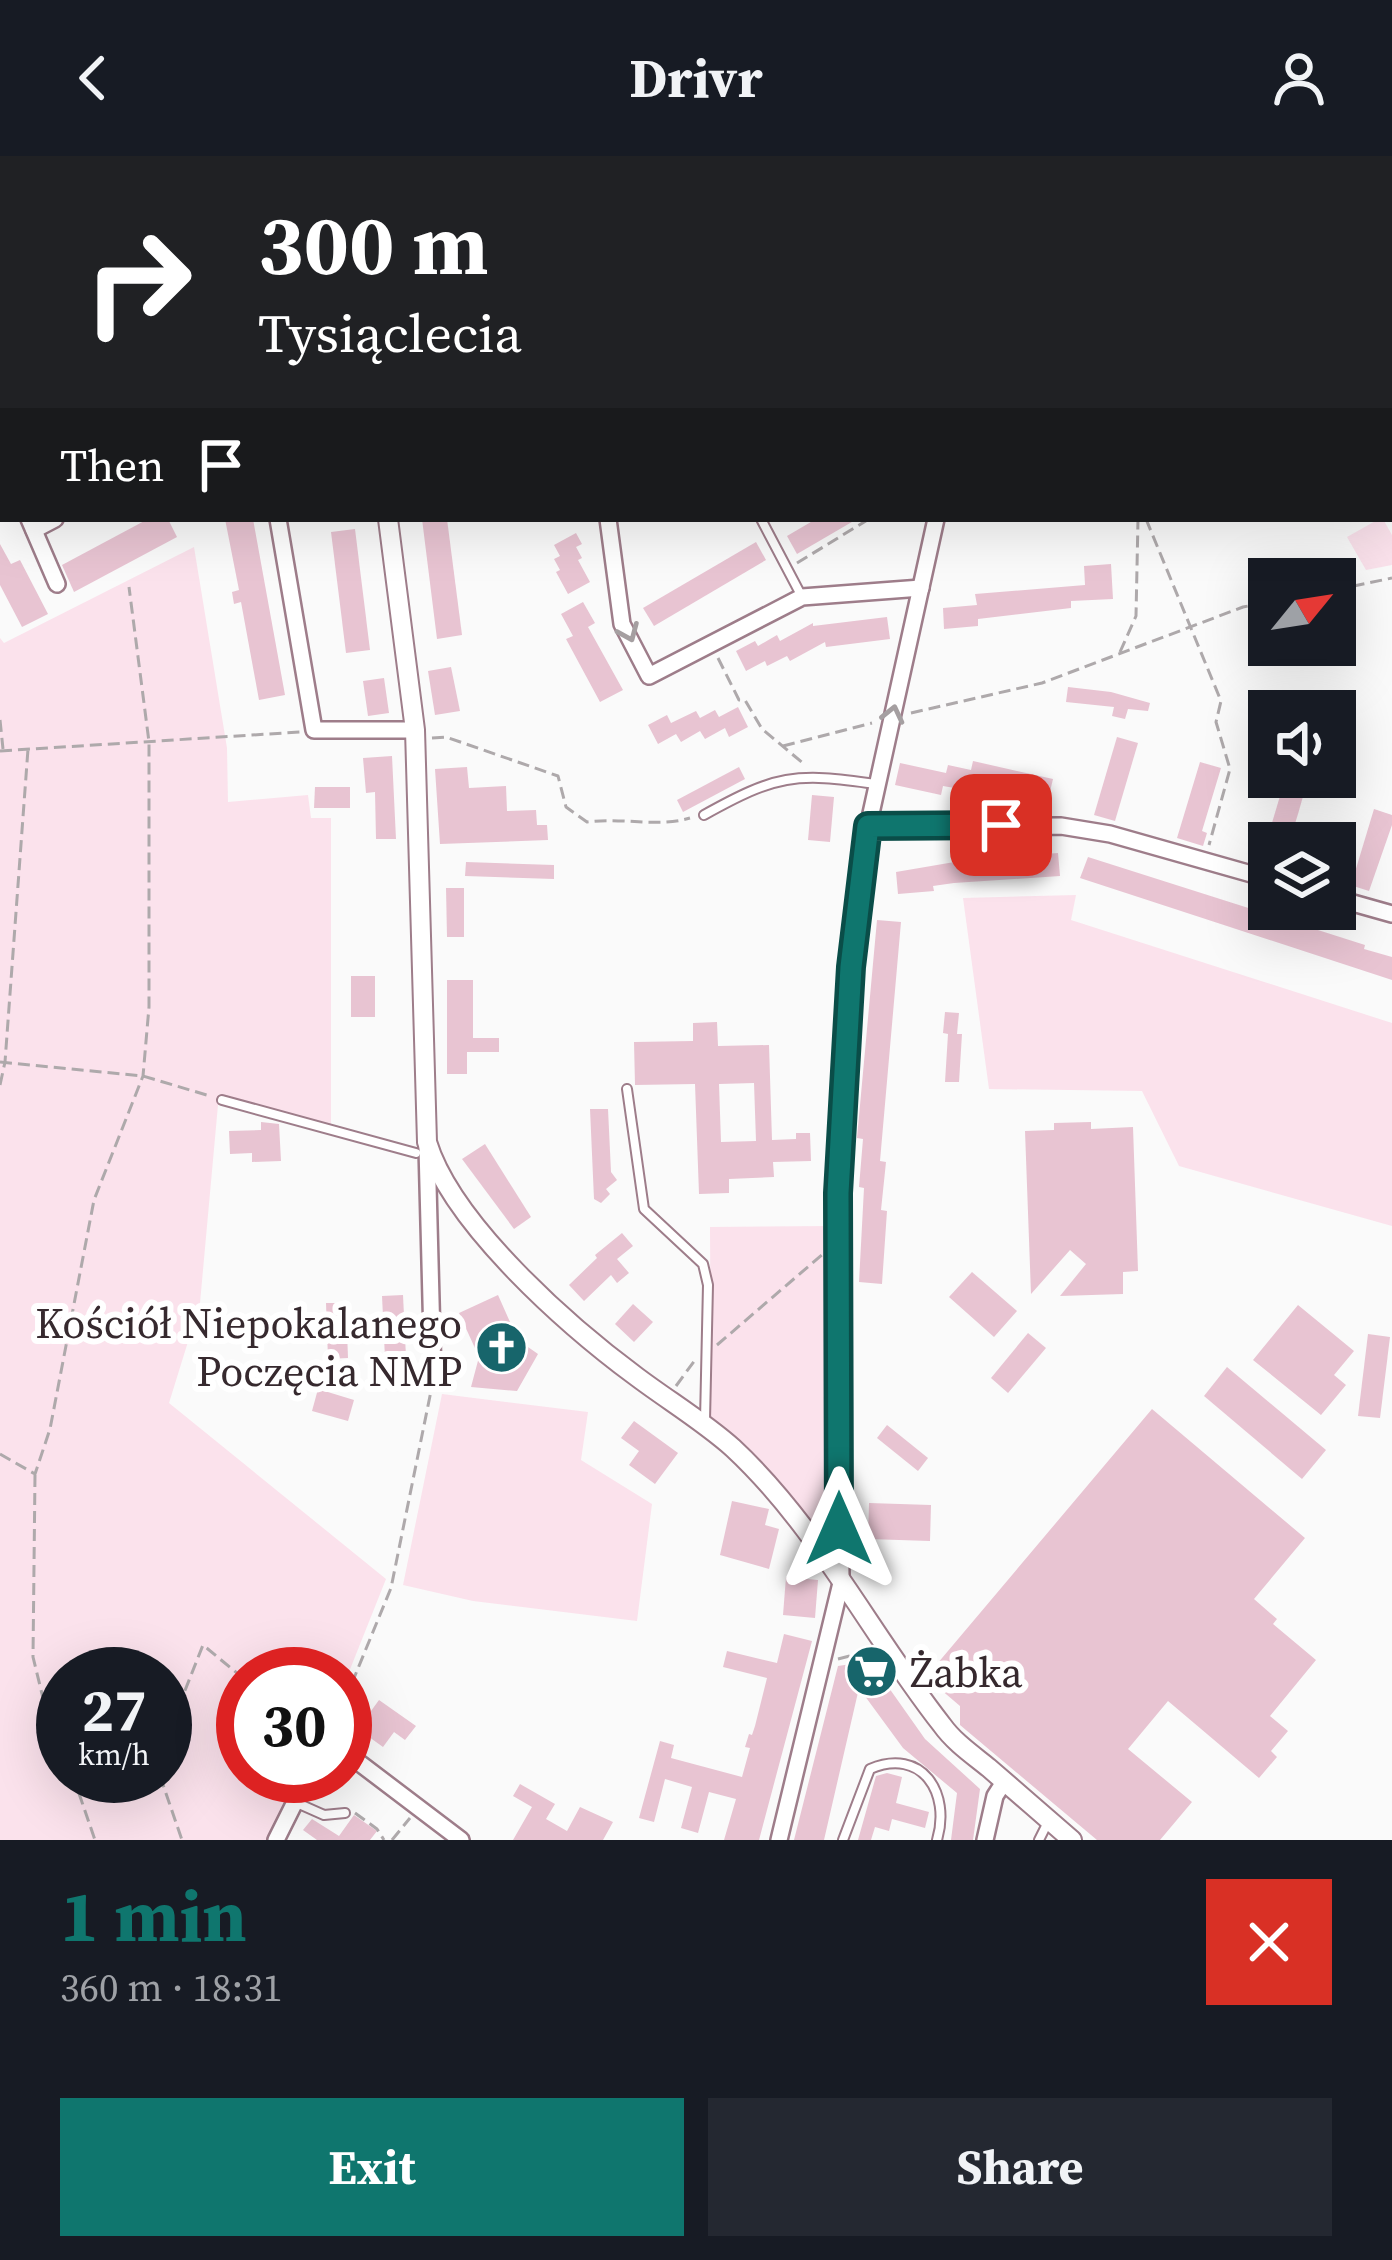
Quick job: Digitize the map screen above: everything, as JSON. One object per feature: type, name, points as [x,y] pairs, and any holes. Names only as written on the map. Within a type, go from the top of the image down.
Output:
[{"type":"street","points":[[279,522],[314,730],[415,734]]},
{"type":"street","points":[[388,522],[415,734],[422,1147],[434,1377]]},
{"type":"street","points":[[608,522],[622,624],[649,676],[802,597],[921,587]]},
{"type":"street","points":[[779,1840],[841,1583],[838,1240],[851,967],[868,826],[935,522]]},
{"type":"street","points":[[31,524],[57,584]]},
{"type":"street","points":[[868,826],[1061,826],[1110,834],[1248,873]]},
{"type":"street","points":[[1356,904],[1392,914]]},
{"type":"street","points":[[422,1147],[451,1194],[489,1241],[551,1303],[760,1474],[806,1531],[945,1730],[1072,1840]]},
{"type":"street","points":[[372,1774],[461,1840]]},
{"type":"street","points":[[985,1840],[995,1796],[1004,1782]]},
{"type":"street","points":[[283,1837],[296,1803]]},
{"type":"lane","points":[[763,522],[802,597]]},
{"type":"lane","points":[[704,814],[776,779],[819,777],[877,784]]},
{"type":"lane","points":[[627,1089],[644,1209],[703,1264],[708,1285],[705,1427]]},
{"type":"lane","points":[[222,1100],[422,1147]]},
{"type":"lane","points":[[843,1840],[870,1769],[883,1763],[906,1763],[924,1775],[942,1802],[944,1819],[937,1840]]},
{"type":"lane","points":[[298,1803],[324,1815],[345,1813]]},
{"type":"lane","points":[[1039,1840],[1049,1821]]},
{"type":"path","points":[[791,566],[862,522]]},
{"type":"path","points":[[1119,654],[1136,616],[1138,522]]},
{"type":"path","points":[[1147,522],[1221,701],[1216,722],[1230,769],[1204,861]]},
{"type":"path","points":[[1356,586],[1392,578]]},
{"type":"path","points":[[36,1670],[34,1474],[50,1429],[94,1200],[143,1076],[149,1007],[148,742],[129,587]]},
{"type":"path","points":[[783,746],[1042,683],[1248,608]]},
{"type":"path","points":[[712,644],[739,700],[745,700],[763,728],[819,777]]},
{"type":"path","points":[[0,720],[2,751],[314,730]]},
{"type":"path","points":[[415,734],[446,737],[558,776],[566,807],[587,822],[622,817],[668,824],[704,814]]},
{"type":"path","points":[[0,1085],[28,749]]},
{"type":"path","points":[[3,1062],[143,1076],[222,1100]]},
{"type":"path","points":[[666,1399],[707,1350],[838,1240]]},
{"type":"path","points":[[367,1647],[391,1588],[434,1377]]},
{"type":"path","points":[[0,1454],[34,1474]]},
{"type":"path","points":[[192,1673],[203,1645],[216,1656]]},
{"type":"path","points":[[834,1659],[871,1651]]},
{"type":"path","points":[[82,1803],[95,1840]]},
{"type":"path","points":[[169,1803],[182,1840]]},
{"type":"path","points":[[392,1840],[416,1809]]},
{"type":"path","points":[[345,1813],[355,1812],[384,1840]]},
{"type":"shaded area","points":[[1374,522],[1385,522],[1392,535],[1392,565],[1366,570],[1347,537]]},
{"type":"shaded area","points":[[194,547],[227,748],[228,802],[308,795],[311,818],[331,818],[331,1125],[219,1094],[200,1303],[169,1403],[386,1579],[359,1647],[216,1647],[216,1803],[286,1803],[268,1840],[0,1840],[0,638],[4,643]]},
{"type":"shaded area","points":[[1076,895],[1071,920],[1392,1023],[1392,1226],[1179,1166],[1142,1091],[989,1089],[963,898]]},
{"type":"shaded area","points":[[831,1226],[833,1544],[770,1473],[711,1417],[710,1227]]},
{"type":"shaded area","points":[[442,1394],[588,1412],[581,1460],[652,1504],[637,1621],[473,1601],[403,1585]]},
{"type":"building","points":[[142,522],[170,522],[177,537],[74,592],[62,565]]},
{"type":"building","points":[[226,522],[254,522],[285,695],[259,700],[241,602],[234,604],[232,592],[239,590]]},
{"type":"building","points":[[422,522],[447,522],[462,635],[437,639]]},
{"type":"building","points":[[811,522],[852,522],[797,554],[787,536]]},
{"type":"building","points":[[355,529],[370,650],[346,653],[331,532]]},
{"type":"building","points":[[576,533],[582,544],[576,547],[582,558],[578,560],[590,582],[568,594],[556,572],[560,570],[554,559],[560,556],[554,545]]},
{"type":"building","points":[[756,542],[766,560],[654,626],[643,608]]},
{"type":"building","points":[[0,544],[11,564],[20,560],[48,614],[22,627],[0,585]]},
{"type":"building","points":[[1111,564],[1113,599],[1071,601],[1071,608],[978,619],[978,626],[944,629],[943,608],[977,605],[975,594],[1085,585],[1084,566]]},
{"type":"building","points":[[583,602],[595,623],[588,627],[623,690],[600,702],[566,639],[573,636],[561,614]]},
{"type":"building","points":[[887,617],[890,639],[826,647],[825,642],[790,661],[787,656],[767,666],[765,661],[746,671],[736,651],[777,635],[780,641],[813,623]]},
{"type":"building","points":[[451,667],[460,711],[435,715],[428,671]]},
{"type":"building","points":[[384,678],[389,713],[368,716],[363,681]]},
{"type":"building","points":[[1068,687],[1150,703],[1148,711],[1128,709],[1125,719],[1112,716],[1114,707],[1066,702]]},
{"type":"building","points":[[738,707],[748,727],[729,737],[725,728],[705,739],[700,731],[681,742],[676,734],[658,744],[648,725],[667,715],[671,723],[696,711],[700,718],[715,710],[719,717]]},
{"type":"building","points":[[1117,737],[1138,743],[1115,821],[1094,815]]},
{"type":"building","points":[[392,756],[396,839],[376,839],[375,792],[366,793],[363,758]]},
{"type":"building","points":[[973,761],[1053,779],[1048,800],[968,782],[966,790],[943,786],[941,795],[895,785],[900,763],[946,773],[948,765],[971,770]]},
{"type":"building","points":[[1200,762],[1221,768],[1202,831],[1207,833],[1203,846],[1177,838]]},
{"type":"building","points":[[467,767],[469,788],[506,786],[507,811],[536,810],[537,825],[547,825],[548,840],[440,844],[435,769]]},
{"type":"building","points":[[739,767],[745,779],[683,812],[677,800]]},
{"type":"building","points":[[315,787],[350,787],[350,808],[314,808]]},
{"type":"building","points":[[812,795],[834,797],[830,842],[808,840]]},
{"type":"building","points":[[1279,798],[1303,798],[1296,822],[1272,822]]},
{"type":"building","points":[[1374,809],[1392,815],[1369,891],[1356,887],[1356,869]]},
{"type":"building","points":[[1058,853],[1060,876],[954,883],[933,886],[934,891],[898,894],[896,872],[972,859]]},
{"type":"building","points":[[1088,857],[1248,908],[1248,930],[1318,930],[1365,945],[1364,949],[1392,957],[1392,980],[1080,878]]},
{"type":"building","points":[[466,862],[554,865],[554,879],[465,876]]},
{"type":"building","points":[[446,888],[464,888],[464,937],[447,937]]},
{"type":"building","points":[[877,920],[901,922],[880,1161],[886,1162],[881,1210],[887,1211],[882,1284],[859,1282],[864,1188],[859,1187],[863,1139],[857,1138]]},
{"type":"building","points":[[351,976],[375,976],[375,1017],[351,1017]]},
{"type":"building","points":[[447,980],[473,980],[473,1038],[499,1038],[499,1052],[467,1052],[467,1074],[447,1074]]},
{"type":"building","points":[[945,1012],[959,1013],[959,1082],[945,1082]]},
{"type":"building","points":[[717,1022],[718,1046],[769,1045],[772,1140],[810,1133],[811,1161],[773,1162],[774,1177],[729,1179],[729,1193],[699,1194],[695,1084],[635,1085],[634,1042],[693,1041],[693,1023]],"holes":[[[754,1083],[756,1141],[721,1142],[719,1084]]]},
{"type":"building","points":[[590,1109],[608,1109],[611,1172],[617,1180],[606,1189],[610,1194],[601,1203],[594,1199]]},
{"type":"building","points":[[261,1122],[279,1124],[281,1161],[252,1162],[252,1153],[230,1154],[229,1131],[261,1130]]},
{"type":"building","points":[[1091,1122],[1091,1129],[1133,1127],[1138,1271],[1123,1272],[1123,1294],[1060,1296],[1086,1264],[1070,1250],[1031,1294],[1025,1131],[1054,1130],[1054,1123]]},
{"type":"building","points":[[485,1144],[531,1217],[514,1229],[462,1159]]},
{"type":"building","points":[[622,1233],[633,1246],[617,1259],[629,1273],[617,1283],[611,1275],[584,1301],[569,1285]]},
{"type":"building","points":[[972,1272],[1017,1311],[994,1337],[949,1297]]},
{"type":"building","points":[[403,1295],[406,1357],[385,1358],[382,1296]]},
{"type":"building","name":"Kościół Niepokalanego Poczęcia NMP","points":[[498,1295],[518,1340],[538,1354],[517,1391],[471,1387],[479,1357],[459,1313]]},
{"type":"building","points":[[326,1303],[346,1303],[348,1358],[328,1359]]},
{"type":"building","points":[[633,1304],[653,1322],[634,1342],[615,1324]]},
{"type":"building","points":[[1298,1305],[1354,1351],[1334,1375],[1346,1385],[1321,1415],[1253,1360]]},
{"type":"building","points":[[1028,1333],[1046,1348],[1008,1393],[991,1378]]},
{"type":"building","points":[[1368,1334],[1390,1337],[1380,1418],[1358,1416]]},
{"type":"building","points":[[1227,1367],[1326,1450],[1302,1479],[1204,1396]]},
{"type":"building","points":[[318,1389],[354,1400],[348,1421],[312,1411]]},
{"type":"building","points":[[1152,1409],[1305,1538],[1254,1599],[1277,1619],[1273,1624],[1316,1660],[1270,1716],[1288,1731],[1271,1751],[1277,1757],[1259,1778],[1168,1701],[1128,1749],[1192,1802],[1160,1840],[1097,1840],[960,1725],[960,1706],[926,1677]]},
{"type":"building","points":[[634,1421],[678,1453],[655,1484],[629,1465],[639,1451],[621,1438]]},
{"type":"building","points":[[887,1425],[928,1458],[918,1471],[877,1438]]},
{"type":"building","points":[[732,1501],[769,1509],[765,1525],[779,1529],[769,1569],[720,1555]]},
{"type":"building","points":[[869,1503],[931,1505],[930,1541],[868,1539]]},
{"type":"building","points":[[786,1577],[818,1580],[815,1618],[783,1615]]},
{"type":"building","points":[[784,1634],[812,1641],[759,1840],[724,1840],[736,1799],[709,1792],[698,1833],[681,1828],[692,1787],[665,1779],[654,1822],[639,1818],[660,1741],[674,1745],[671,1758],[742,1777],[750,1748],[745,1747],[767,1678],[723,1667],[727,1651],[777,1663]]},
{"type":"building","points":[[870,1661],[925,1739],[980,1789],[973,1840],[951,1840],[957,1793],[903,1748],[859,1688],[824,1840],[794,1840],[838,1666]]},
{"type":"building","points":[[379,1700],[416,1726],[405,1740],[394,1732],[383,1747],[372,1739],[372,1710]]},
{"type":"building","points":[[876,1776],[902,1777],[896,1803],[929,1812],[925,1828],[892,1819],[889,1831],[875,1827],[871,1840],[858,1840]]},
{"type":"building","points":[[520,1784],[555,1804],[546,1819],[567,1831],[580,1807],[613,1822],[603,1840],[513,1840],[532,1807],[513,1796]]},
{"type":"building","points":[[354,1815],[377,1831],[370,1840],[317,1840],[303,1830],[312,1819],[339,1836]]},
{"type":"place","name":"Kościół Niepokalanego Poczęcia NMP","points":[[501,1347]]},
{"type":"place","name":"Żabka","points":[[871,1672]]},
{"type":"route","points":[[839,1529],[838,1193],[851,967],[868,826],[1001,825]]}]
